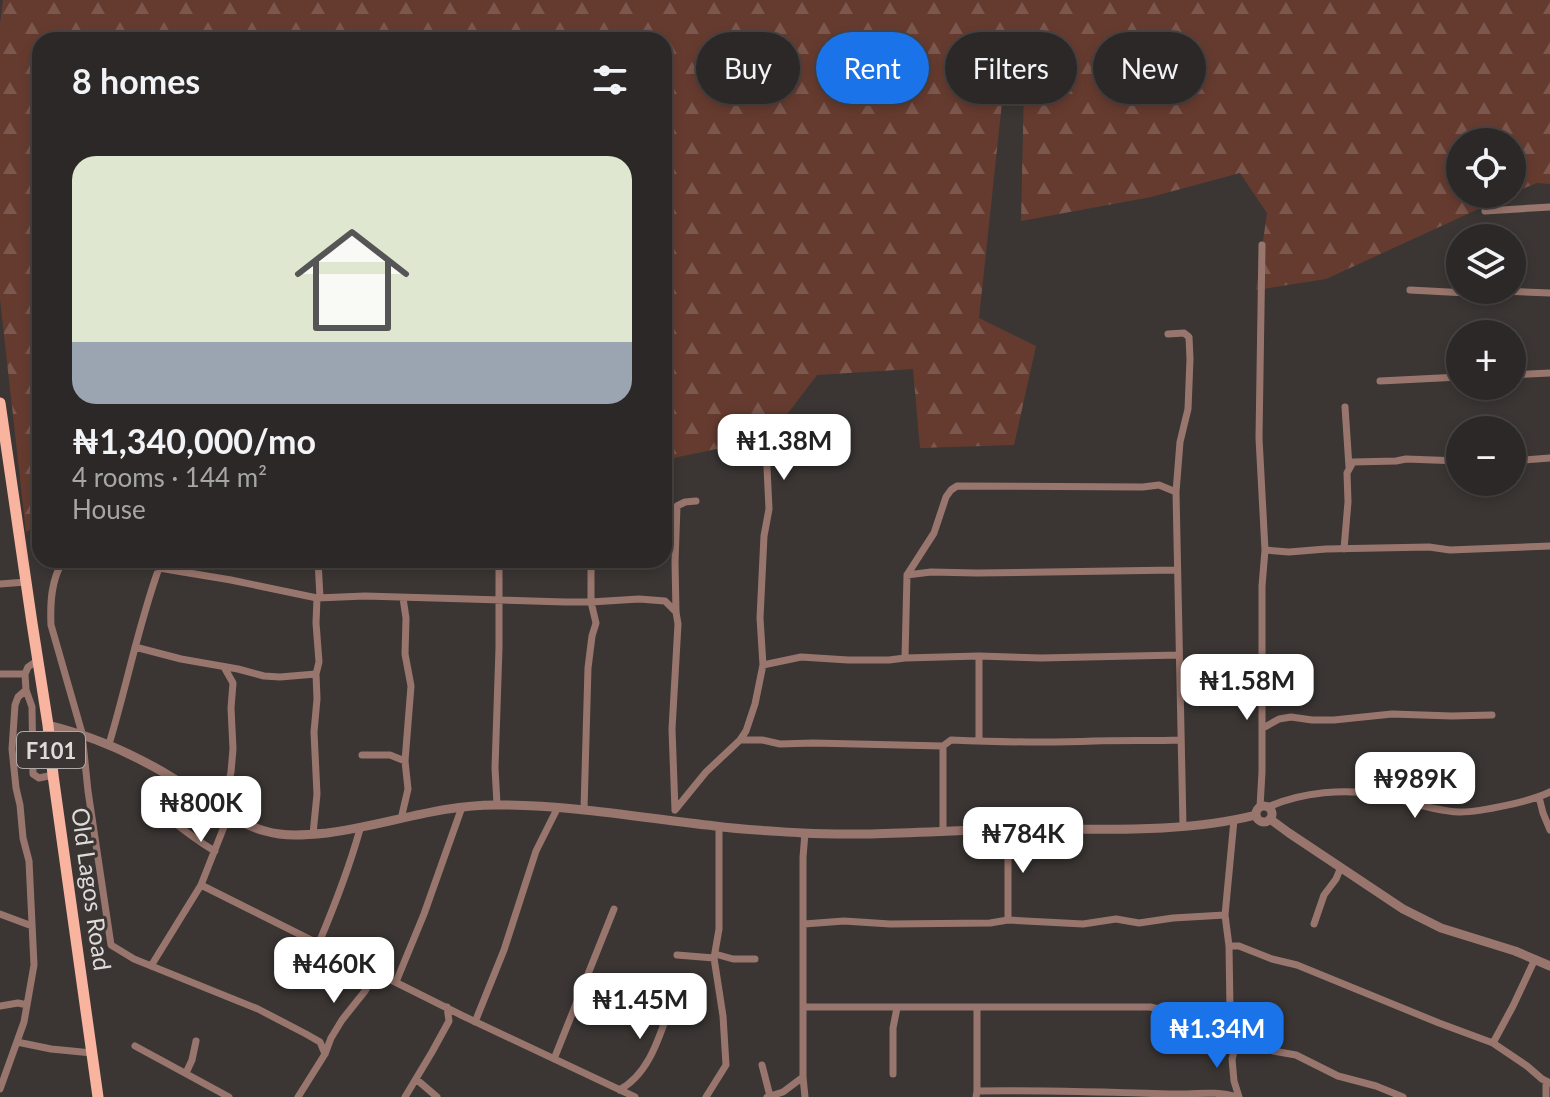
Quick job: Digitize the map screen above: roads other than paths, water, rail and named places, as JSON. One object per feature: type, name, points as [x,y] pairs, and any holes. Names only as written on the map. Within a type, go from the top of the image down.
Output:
[{"type":"main road","name":"Old Lagos Road","points":[[0,403],[48,725],[98,1097]]},
{"type":"street","points":[[1485,211],[1550,207]]},
{"type":"street","points":[[1262,245],[1259,438],[1265,550],[1262,586],[1261,810],[1257,818],[1262,821],[1270,819],[1403,909],[1441,928],[1550,966]]},
{"type":"street","points":[[1410,290],[1550,293]]},
{"type":"street","points":[[1168,334],[1184,333],[1189,337],[1190,359],[1188,409],[1180,442],[1176,492],[1183,826]]},
{"type":"street","points":[[1526,374],[1550,373]]},
{"type":"street","points":[[1380,381],[1446,378]]},
{"type":"street","points":[[1344,549],[1349,467],[1345,407]]},
{"type":"street","points":[[674,815],[706,772],[740,740],[755,704],[763,665],[760,618],[764,536],[769,509],[766,447]]},
{"type":"street","points":[[1526,460],[1550,458]]},
{"type":"street","points":[[1349,467],[1353,462],[1446,461]]},
{"type":"street","points":[[905,658],[907,575],[934,533],[946,497],[957,486],[1159,485],[1176,492]]},
{"type":"street","points":[[674,815],[672,744],[678,624],[675,562],[677,506],[696,501]]},
{"type":"street","points":[[1265,550],[1289,552],[1429,547],[1450,550],[1550,546]]},
{"type":"street","points":[[59,568],[53,586],[51,625],[82,733],[111,945],[134,959],[258,1009],[320,1042],[325,1054]]},
{"type":"street","points":[[109,744],[159,568],[318,598],[460,597],[591,602],[639,599],[660,600],[676,612]]},
{"type":"street","points":[[313,834],[317,794],[314,756],[319,662],[318,568]]},
{"type":"street","points":[[497,804],[499,568]]},
{"type":"street","points":[[584,809],[588,668],[596,623],[591,602],[591,568]]},
{"type":"street","points":[[907,575],[924,572],[1177,570]]},
{"type":"street","points":[[0,584],[26,582]]},
{"type":"street","points":[[401,819],[408,789],[405,761],[411,686],[405,654],[403,598]]},
{"type":"street","points":[[135,647],[264,676],[316,674]]},
{"type":"street","points":[[763,665],[801,657],[889,660],[979,656],[1179,655]]},
{"type":"street","points":[[979,656],[979,741]]},
{"type":"street","points":[[38,660],[28,667],[25,674],[32,707],[33,774],[35,777],[53,775]]},
{"type":"street","points":[[151,966],[201,885],[226,812],[233,749],[233,683],[224,667]]},
{"type":"street","points":[[0,674],[25,674]]},
{"type":"street","points":[[0,1089],[24,1022],[34,965],[29,861],[23,838],[12,749],[15,705],[26,690]]},
{"type":"street","points":[[1263,728],[1279,719],[1291,717],[1312,720],[1392,714],[1492,715]]},
{"type":"street","points":[[48,725],[82,733],[109,744],[144,761],[226,812],[265,831],[286,835],[360,829],[462,807],[497,804],[674,815],[719,827],[805,833],[943,832],[1183,826],[1234,820],[1282,801],[1314,794],[1350,792],[1379,794],[1461,812],[1491,808],[1550,792]]},
{"type":"street","points":[[740,740],[780,744],[943,746],[951,740],[1065,743],[1181,740]]},
{"type":"street","points":[[943,746],[943,832]]},
{"type":"street","points":[[362,755],[390,755],[405,761]]},
{"type":"street","points":[[14,760],[32,757]]},
{"type":"street","points":[[1539,797],[1550,830]]},
{"type":"street","points":[[148,804],[215,851]]},
{"type":"street","points":[[396,982],[462,807]]},
{"type":"street","points":[[475,1022],[504,950],[536,851],[558,807]]},
{"type":"street","points":[[1234,820],[1225,915],[1231,1020],[1236,1032],[1244,1039],[1273,1051],[1296,1055],[1338,1076],[1403,1097]]},
{"type":"street","points":[[706,1097],[726,1065],[715,956],[719,929],[719,827]]},
{"type":"street","points":[[318,945],[336,903],[360,829]]},
{"type":"street","points":[[1008,829],[1008,920]]},
{"type":"street","points":[[805,833],[805,1097]]},
{"type":"street","points":[[1314,924],[1324,895],[1341,867]]},
{"type":"street","points":[[201,885],[617,1092],[635,1097]]},
{"type":"street","points":[[554,1059],[614,909]]},
{"type":"street","points":[[0,914],[32,926]]},
{"type":"street","points":[[804,924],[844,921],[990,923],[1008,920],[1083,924],[1104,919],[1139,923],[1225,915]]},
{"type":"street","points":[[1229,946],[1239,946],[1297,965],[1493,1043],[1548,1082],[1546,1097]]},
{"type":"street","points":[[677,955],[755,959]]},
{"type":"street","points":[[1493,1043],[1535,959]]},
{"type":"street","points":[[298,1097],[342,1020],[365,991],[375,972]]},
{"type":"street","points":[[9,1004],[29,991]]},
{"type":"street","points":[[617,1092],[629,1085],[644,1066],[671,1004]]},
{"type":"street","points":[[0,1006],[27,1005]]},
{"type":"street","points":[[803,1007],[1150,1007],[1174,1011],[1219,1006],[1230,1009]]},
{"type":"street","points":[[447,1007],[449,1021]]},
{"type":"street","points":[[893,1074],[893,1028],[897,1008]]},
{"type":"street","points":[[977,1008],[977,1094],[1225,1094],[1238,1097],[1233,1069],[1236,1032]]},
{"type":"street","points":[[405,1097],[449,1021],[461,1015]]},
{"type":"street","points":[[320,1042],[331,1038]]},
{"type":"street","points":[[186,1073],[196,1041]]},
{"type":"street","points":[[17,1042],[92,1053]]},
{"type":"street","points":[[135,1046],[229,1097]]},
{"type":"street","points":[[762,1065],[772,1096],[793,1086],[803,1077]]},
{"type":"street","points":[[416,1079],[437,1097]]}]
